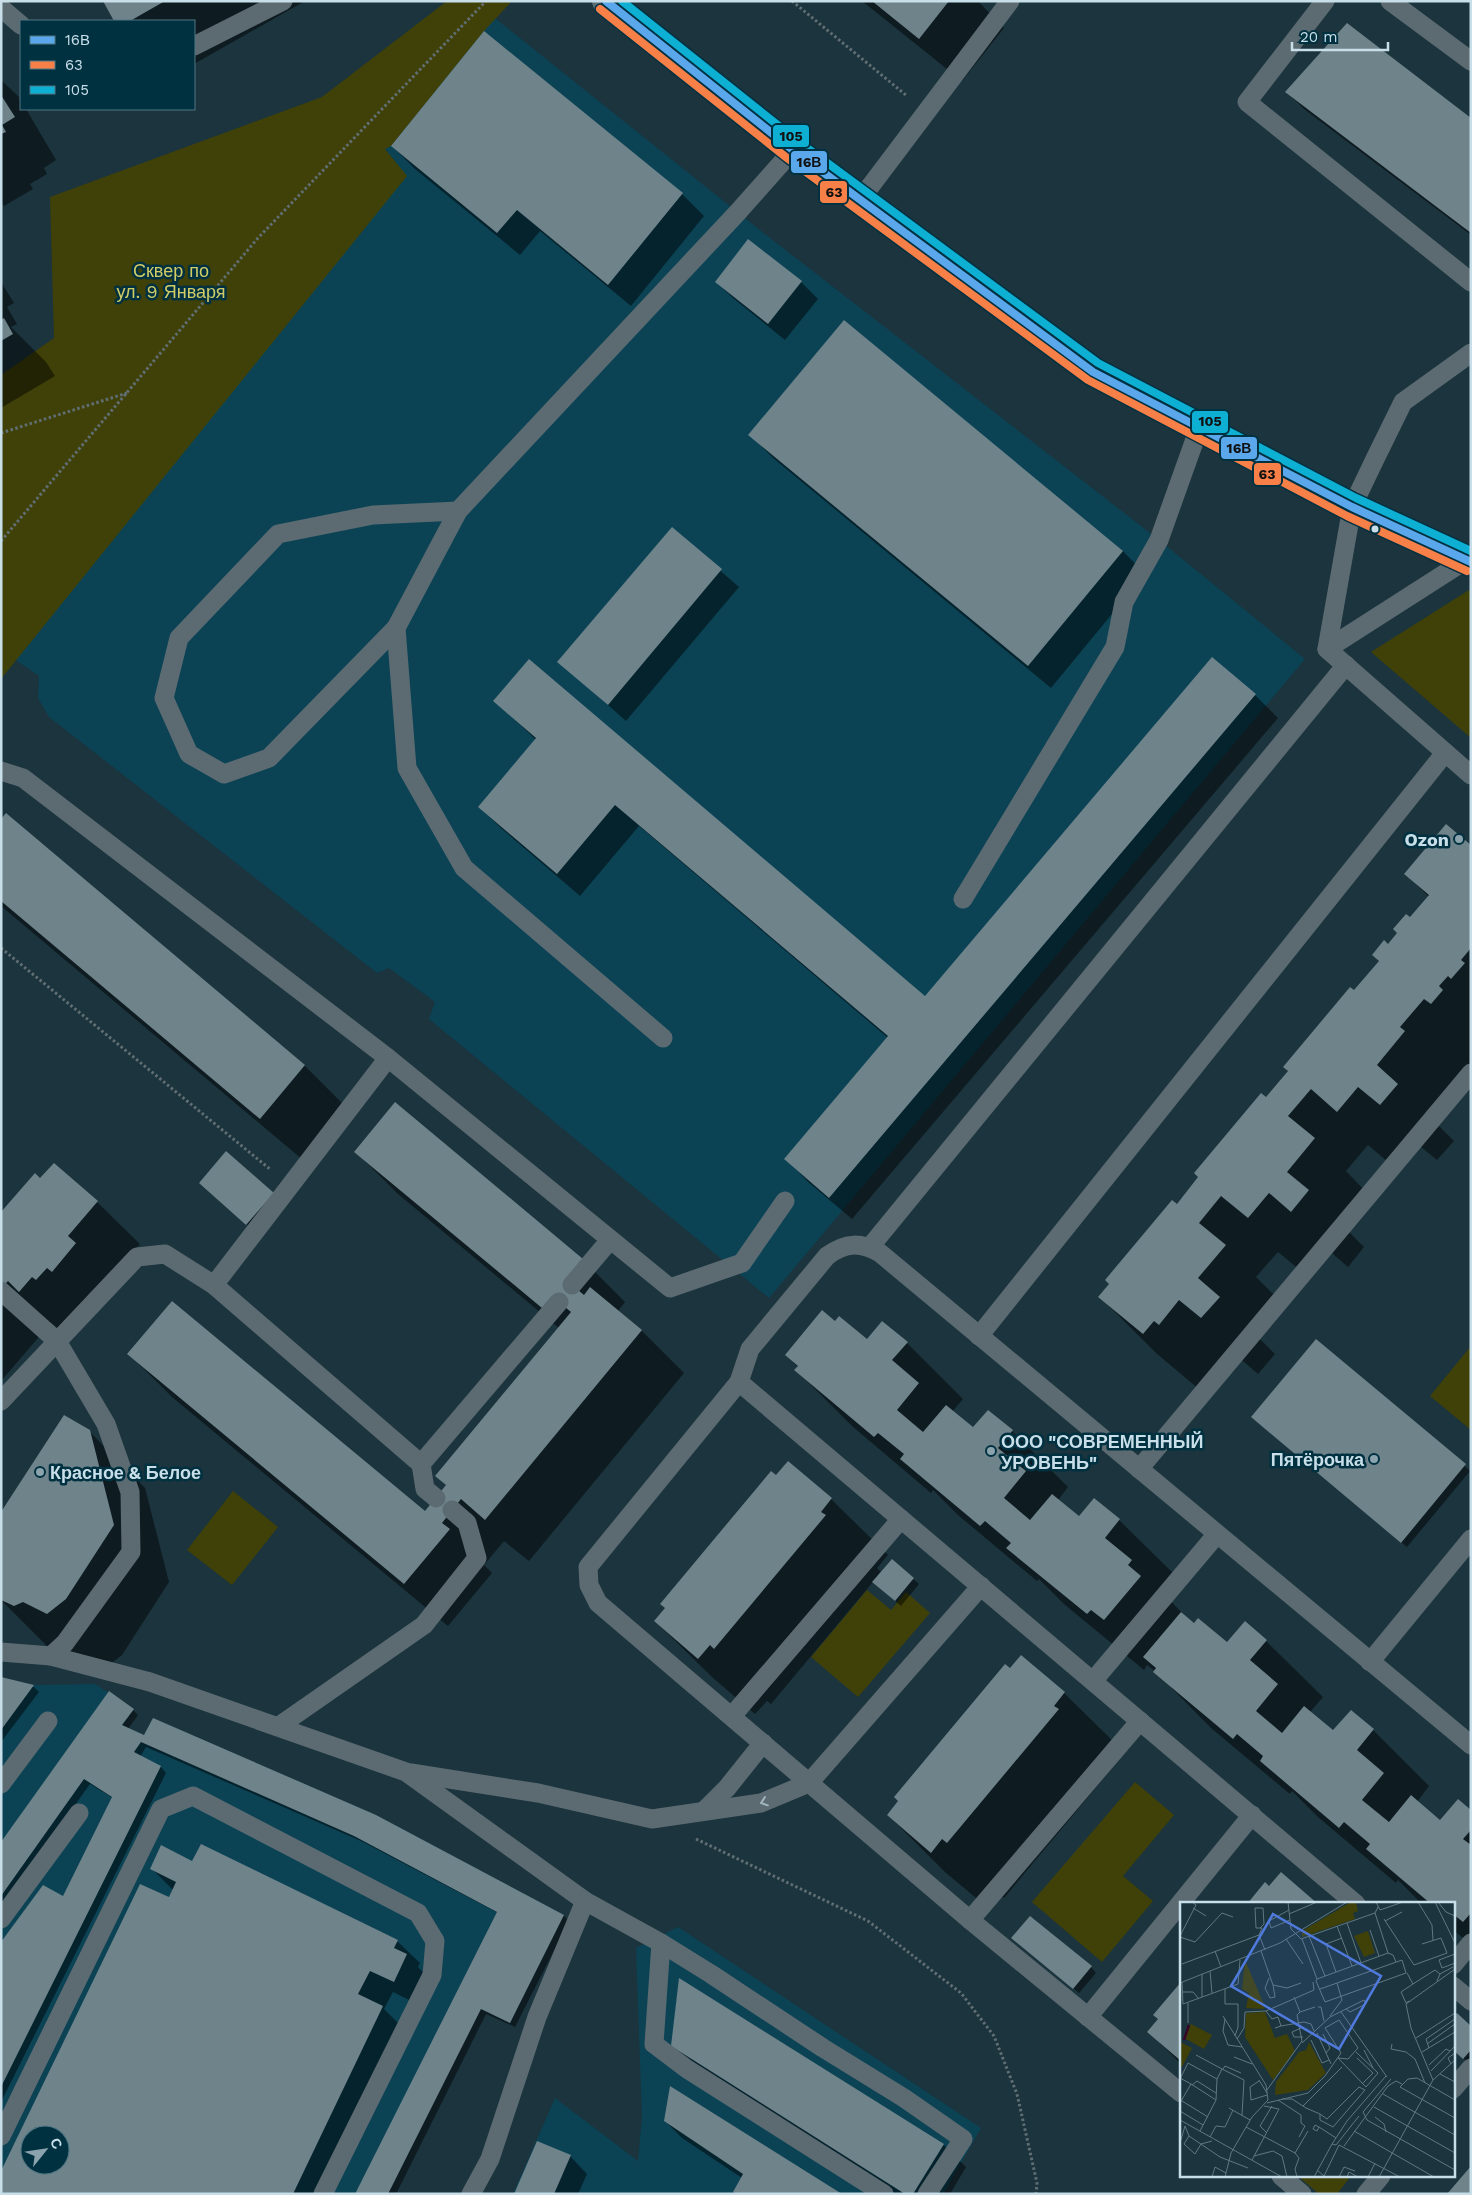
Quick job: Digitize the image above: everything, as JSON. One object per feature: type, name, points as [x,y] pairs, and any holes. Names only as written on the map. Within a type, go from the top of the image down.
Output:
[{"type":"street","points":[[606,1],[793,150],[1093,372],[1352,507],[1468,561]]},
{"type":"lane","points":[[195,45],[282,1]]},
{"type":"lane","points":[[860,200],[1010,1]]},
{"type":"lane","points":[[1325,1],[1246,102],[1471,282]]},
{"type":"lane","points":[[1390,1],[1471,61]]},
{"type":"lane","points":[[1,8],[20,24]]},
{"type":"lane","points":[[458,511],[373,515],[278,534],[179,638],[164,698],[189,754],[224,774],[270,758],[396,628],[458,511],[738,212],[793,150]]},
{"type":"lane","points":[[1327,649],[1352,507],[1403,402],[1471,353]]},
{"type":"lane","points":[[963,899],[1115,647],[1124,602],[1159,540],[1199,428]]},
{"type":"lane","points":[[1327,649],[1468,561]]},
{"type":"lane","points":[[396,628],[408,768],[464,868],[663,1038]]},
{"type":"lane","points":[[1327,649],[1471,775]]},
{"type":"lane","points":[[870,1247],[1346,665]]},
{"type":"lane","points":[[980,1336],[1445,753]]},
{"type":"lane","points":[[1,771],[23,778],[388,1058],[670,1288],[742,1263],[785,1201]]},
{"type":"lane","points":[[214,1285],[388,1058]]},
{"type":"lane","points":[[1139,1469],[1471,1073]]},
{"type":"lane","points":[[572,1286],[610,1240]]},
{"type":"lane","points":[[1180,2092],[970,1920],[598,1603],[590,1585],[588,1567],[739,1382],[750,1349],[827,1256],[837,1248],[859,1244],[870,1247],[880,1253],[1471,1745]]},
{"type":"lane","points":[[1,1401],[137,1257],[165,1254],[214,1285],[421,1464],[425,1489],[436,1498]]},
{"type":"lane","points":[[1,1291],[57,1341],[106,1424],[130,1492],[130,1552],[65,1643],[51,1656]]},
{"type":"lane","points":[[421,1464],[558,1302]]},
{"type":"lane","points":[[739,1382],[1354,1902]]},
{"type":"lane","points":[[279,1726],[424,1625],[477,1558],[467,1523],[452,1510]]},
{"type":"lane","points":[[732,1716],[901,1519]]},
{"type":"lane","points":[[1093,1681],[1217,1534]]},
{"type":"lane","points":[[1370,1662],[1471,1539]]},
{"type":"lane","points":[[1,1652],[51,1656],[150,1682],[406,1772],[538,1793],[652,1819],[739,1808],[761,1803],[809,1783],[981,1586]]},
{"type":"lane","points":[[1,1784],[48,1721]]},
{"type":"lane","points":[[970,1920],[1140,1721]]},
{"type":"lane","points":[[704,1811],[727,1788],[763,1743]]},
{"type":"lane","points":[[406,1772],[585,1900],[661,1943],[904,2098],[963,2139],[928,2194]]},
{"type":"lane","points":[[1,2136],[160,1809],[193,1796],[418,1913],[435,1941],[432,1975],[324,2194]]},
{"type":"lane","points":[[1,1919],[79,1813]]},
{"type":"lane","points":[[1181,1902],[1252,1815]]},
{"type":"lane","points":[[471,2194],[490,2159],[537,2017],[585,1900]]},
{"type":"lane","points":[[1088,2017],[1180,1904]]},
{"type":"lane","points":[[661,1943],[654,2044],[687,2069],[884,2194]]},
{"type":"lane","points":[[1454,1963],[1471,1943]]},
{"type":"lane","points":[[1454,1987],[1471,2001]]},
{"type":"lane","points":[[1454,2088],[1471,2068]]},
{"type":"lane","points":[[1283,2178],[1302,2194]]},
{"type":"lane","points":[[1366,2194],[1379,2178]]},
{"type":"path","points":[[1,541],[258,238],[486,1]]},
{"type":"path","points":[[792,1],[927,112]]},
{"type":"path","points":[[1,433],[127,393]]},
{"type":"path","points":[[1,948],[290,1186]]},
{"type":"path","points":[[652,1819],[868,1921],[961,1993],[994,2036],[1017,2094],[1036,2183],[1036,2194]]},
{"type":"shaded area","points":[[486,11],[756,227],[1159,540],[1305,659],[769,1298],[429,1019],[435,1002],[389,968],[377,973],[49,717],[38,698],[39,676],[7,654]]},
{"type":"shaded area","points":[[1,1681],[34,1685],[95,1684],[134,1709],[123,1725],[144,1735],[153,1718],[376,1815],[564,1915],[510,2023],[480,2009],[388,2194],[1,2194]]},
{"type":"shaded area","points":[[678,1927],[981,2128],[943,2194],[513,2194],[555,2098],[638,2161],[642,2117],[636,1948]]},
{"type":"green space","name":"Сквер по ул. 9 Января","points":[[447,1],[512,1],[484,31],[391,146],[385,149],[407,176],[1,679],[1,375],[54,338],[50,197],[322,97]]},
{"type":"green space","points":[[1469,590],[1471,591],[1471,738],[1371,652]]},
{"type":"green space","points":[[1471,1346],[1471,1430],[1430,1396]]},
{"type":"green space","points":[[233,1491],[278,1527],[232,1585],[187,1550]]},
{"type":"green space","points":[[867,1590],[891,1610],[906,1592],[930,1613],[858,1697],[811,1657]]},
{"type":"green space","points":[[1135,1782],[1174,1815],[1123,1876],[1153,1901],[1102,1962],[1032,1902]]},
{"type":"green space","points":[[1300,2178],[1349,2178],[1337,2194],[1319,2194]]},
{"type":"building","points":[[103,1],[165,1],[132,20],[113,20]]},
{"type":"building","points":[[872,1],[949,1],[919,39]]},
{"type":"building","points":[[1347,23],[1471,118],[1471,233],[1285,92]]},
{"type":"building","points":[[484,31],[683,193],[608,285],[517,210],[497,233],[391,146]]},
{"type":"building","points":[[1,95],[15,117],[2,125],[6,132],[1,134]]},
{"type":"building","points":[[748,239],[802,281],[768,324],[715,282]]},
{"type":"building","points":[[4,318],[13,334],[1,341],[1,320]]},
{"type":"building","points":[[844,320],[1123,551],[1028,666],[748,435]]},
{"type":"building","points":[[672,527],[722,569],[608,705],[557,662]]},
{"type":"building","points":[[1212,657],[1256,694],[829,1198],[784,1159],[888,1036],[615,805],[557,874],[478,807],[536,738],[493,701],[529,659],[925,996]]},
{"type":"building","points":[[6,813],[305,1065],[260,1119],[1,901],[1,819]]},
{"type":"building","points":[[1446,824],[1471,845],[1471,948],[1461,960],[1465,963],[1451,979],[1448,976],[1439,986],[1443,990],[1431,1004],[1424,999],[1400,1027],[1405,1031],[1377,1065],[1398,1084],[1380,1105],[1358,1087],[1337,1112],[1311,1089],[1288,1116],[1315,1138],[1287,1172],[1309,1190],[1291,1212],[1269,1193],[1248,1218],[1221,1196],[1199,1223],[1226,1245],[1198,1278],[1220,1297],[1201,1318],[1179,1300],[1159,1325],[1154,1321],[1143,1334],[1098,1297],[1109,1284],[1105,1280],[1172,1200],[1177,1204],[1198,1177],[1194,1173],[1261,1093],[1266,1097],[1288,1071],[1283,1067],[1350,987],[1354,990],[1379,961],[1372,955],[1384,940],[1388,944],[1397,933],[1393,929],[1406,914],[1410,917],[1429,895],[1404,874]]},
{"type":"building","points":[[395,1102],[583,1259],[566,1280],[584,1295],[590,1287],[642,1330],[485,1520],[461,1499],[442,1523],[450,1529],[404,1584],[127,1354],[172,1301],[425,1511],[446,1485],[435,1476],[571,1312],[552,1296],[542,1308],[354,1152]]},
{"type":"building","points":[[226,1151],[274,1193],[246,1225],[199,1183]]},
{"type":"building","points":[[54,1163],[98,1201],[68,1236],[76,1243],[52,1272],[47,1268],[36,1280],[32,1277],[19,1292],[8,1281],[1,1289],[1,1212],[35,1173],[40,1178]]},
{"type":"building","points":[[822,1310],[835,1321],[839,1316],[867,1339],[882,1321],[908,1342],[892,1360],[919,1383],[897,1410],[923,1432],[946,1405],[973,1427],[988,1410],[1013,1430],[998,1448],[1026,1471],[1004,1498],[1030,1520],[1052,1494],[1079,1516],[1094,1498],[1120,1519],[1105,1538],[1132,1560],[1128,1565],[1141,1576],[1104,1620],[1091,1610],[1087,1614],[1006,1548],[1011,1543],[985,1521],[980,1526],[900,1459],[904,1454],[878,1433],[874,1437],[794,1370],[798,1366],[785,1355]]},
{"type":"building","points":[[1316,1339],[1466,1464],[1401,1543],[1251,1417]]},
{"type":"building","points":[[64,1415],[90,1430],[114,1525],[66,1599],[47,1614],[23,1602],[14,1606],[1,1600],[1,1512]]},
{"type":"building","points":[[788,1461],[832,1498],[821,1512],[826,1515],[714,1649],[710,1645],[698,1659],[654,1621],[665,1608],[660,1604],[771,1471],[776,1475]]},
{"type":"building","points":[[892,1559],[914,1578],[895,1601],[872,1582]]},
{"type":"building","points":[[1181,1612],[1194,1623],[1198,1618],[1227,1642],[1245,1621],[1267,1640],[1250,1660],[1278,1684],[1256,1711],[1282,1733],[1304,1706],[1333,1730],[1351,1710],[1374,1729],[1357,1750],[1384,1773],[1362,1800],[1389,1822],[1411,1795],[1440,1820],[1458,1799],[1471,1810],[1471,1830],[1463,1839],[1471,1845],[1471,1913],[1463,1922],[1454,1915],[1454,1902],[1429,1902],[1366,1849],[1370,1844],[1344,1822],[1339,1828],[1260,1761],[1263,1756],[1237,1734],[1233,1739],[1153,1672],[1156,1668],[1143,1657]]},
{"type":"building","points":[[1021,1655],[1065,1692],[1054,1706],[1059,1709],[947,1843],[942,1839],[931,1853],[887,1815],[898,1801],[894,1797],[1005,1664],[1010,1668]]},
{"type":"building","points":[[1,1677],[34,1685],[1,1730]]},
{"type":"building","points":[[109,1691],[134,1709],[122,1725],[144,1735],[153,1718],[376,1815],[564,1915],[510,2023],[481,2009],[388,2194],[355,2194],[497,1912],[354,1836],[141,1742],[134,1752],[161,1766],[1,2087],[1,1942],[43,1885],[63,1896],[112,1797],[84,1779],[1,1896],[1,1842]]},
{"type":"building","points":[[201,1844],[398,1940],[394,1948],[407,1954],[394,1982],[370,1971],[358,1994],[383,2006],[293,2194],[1,2194],[1,2171],[20,2132],[20,2175],[70,2175],[70,2125],[23,2125],[140,1884],[169,1897],[176,1882],[150,1869],[161,1845],[192,1861]]},
{"type":"building","points":[[1281,1872],[1316,1902],[1249,1902],[1265,1882],[1269,1886]]},
{"type":"building","points":[[1030,1916],[1092,1966],[1073,1989],[1011,1938]]},
{"type":"building","points":[[679,1978],[944,2144],[913,2194],[905,2194],[671,2046]]},
{"type":"building","points":[[1180,1983],[1180,2060],[1147,2032],[1158,2019],[1153,2015]]},
{"type":"building","points":[[1457,2013],[1471,2026],[1471,2050],[1463,2059],[1454,2051],[1454,2016]]},
{"type":"building","points":[[670,2086],[842,2194],[736,2194],[733,2192],[743,2174],[664,2121]]},
{"type":"building","points":[[537,2141],[571,2155],[554,2194],[514,2194]]},
{"type":"building","points":[[1471,2166],[1471,2194],[1447,2194]]},
{"type":"transit line","name":"16В","points":[[606,1],[793,150],[1093,372],[1352,507],[1471,562]]},
{"type":"transit line","name":"105","points":[[622,1],[799,142],[1098,363],[1356,498],[1471,551]]},
{"type":"transit line","name":"63","points":[[600,9],[787,158],[1088,380],[1347,516],[1467,571]]},
{"type":"place","name":"Ozon","points":[[1459,839]]},
{"type":"place","name":"ООО \"СОВРЕМЕННЫЙ УРОВЕНЬ\"","points":[[991,1451]]},
{"type":"place","name":"Пятёрочка","points":[[1374,1459]]},
{"type":"place","name":"Красное & Белое","points":[[40,1472]]}]
